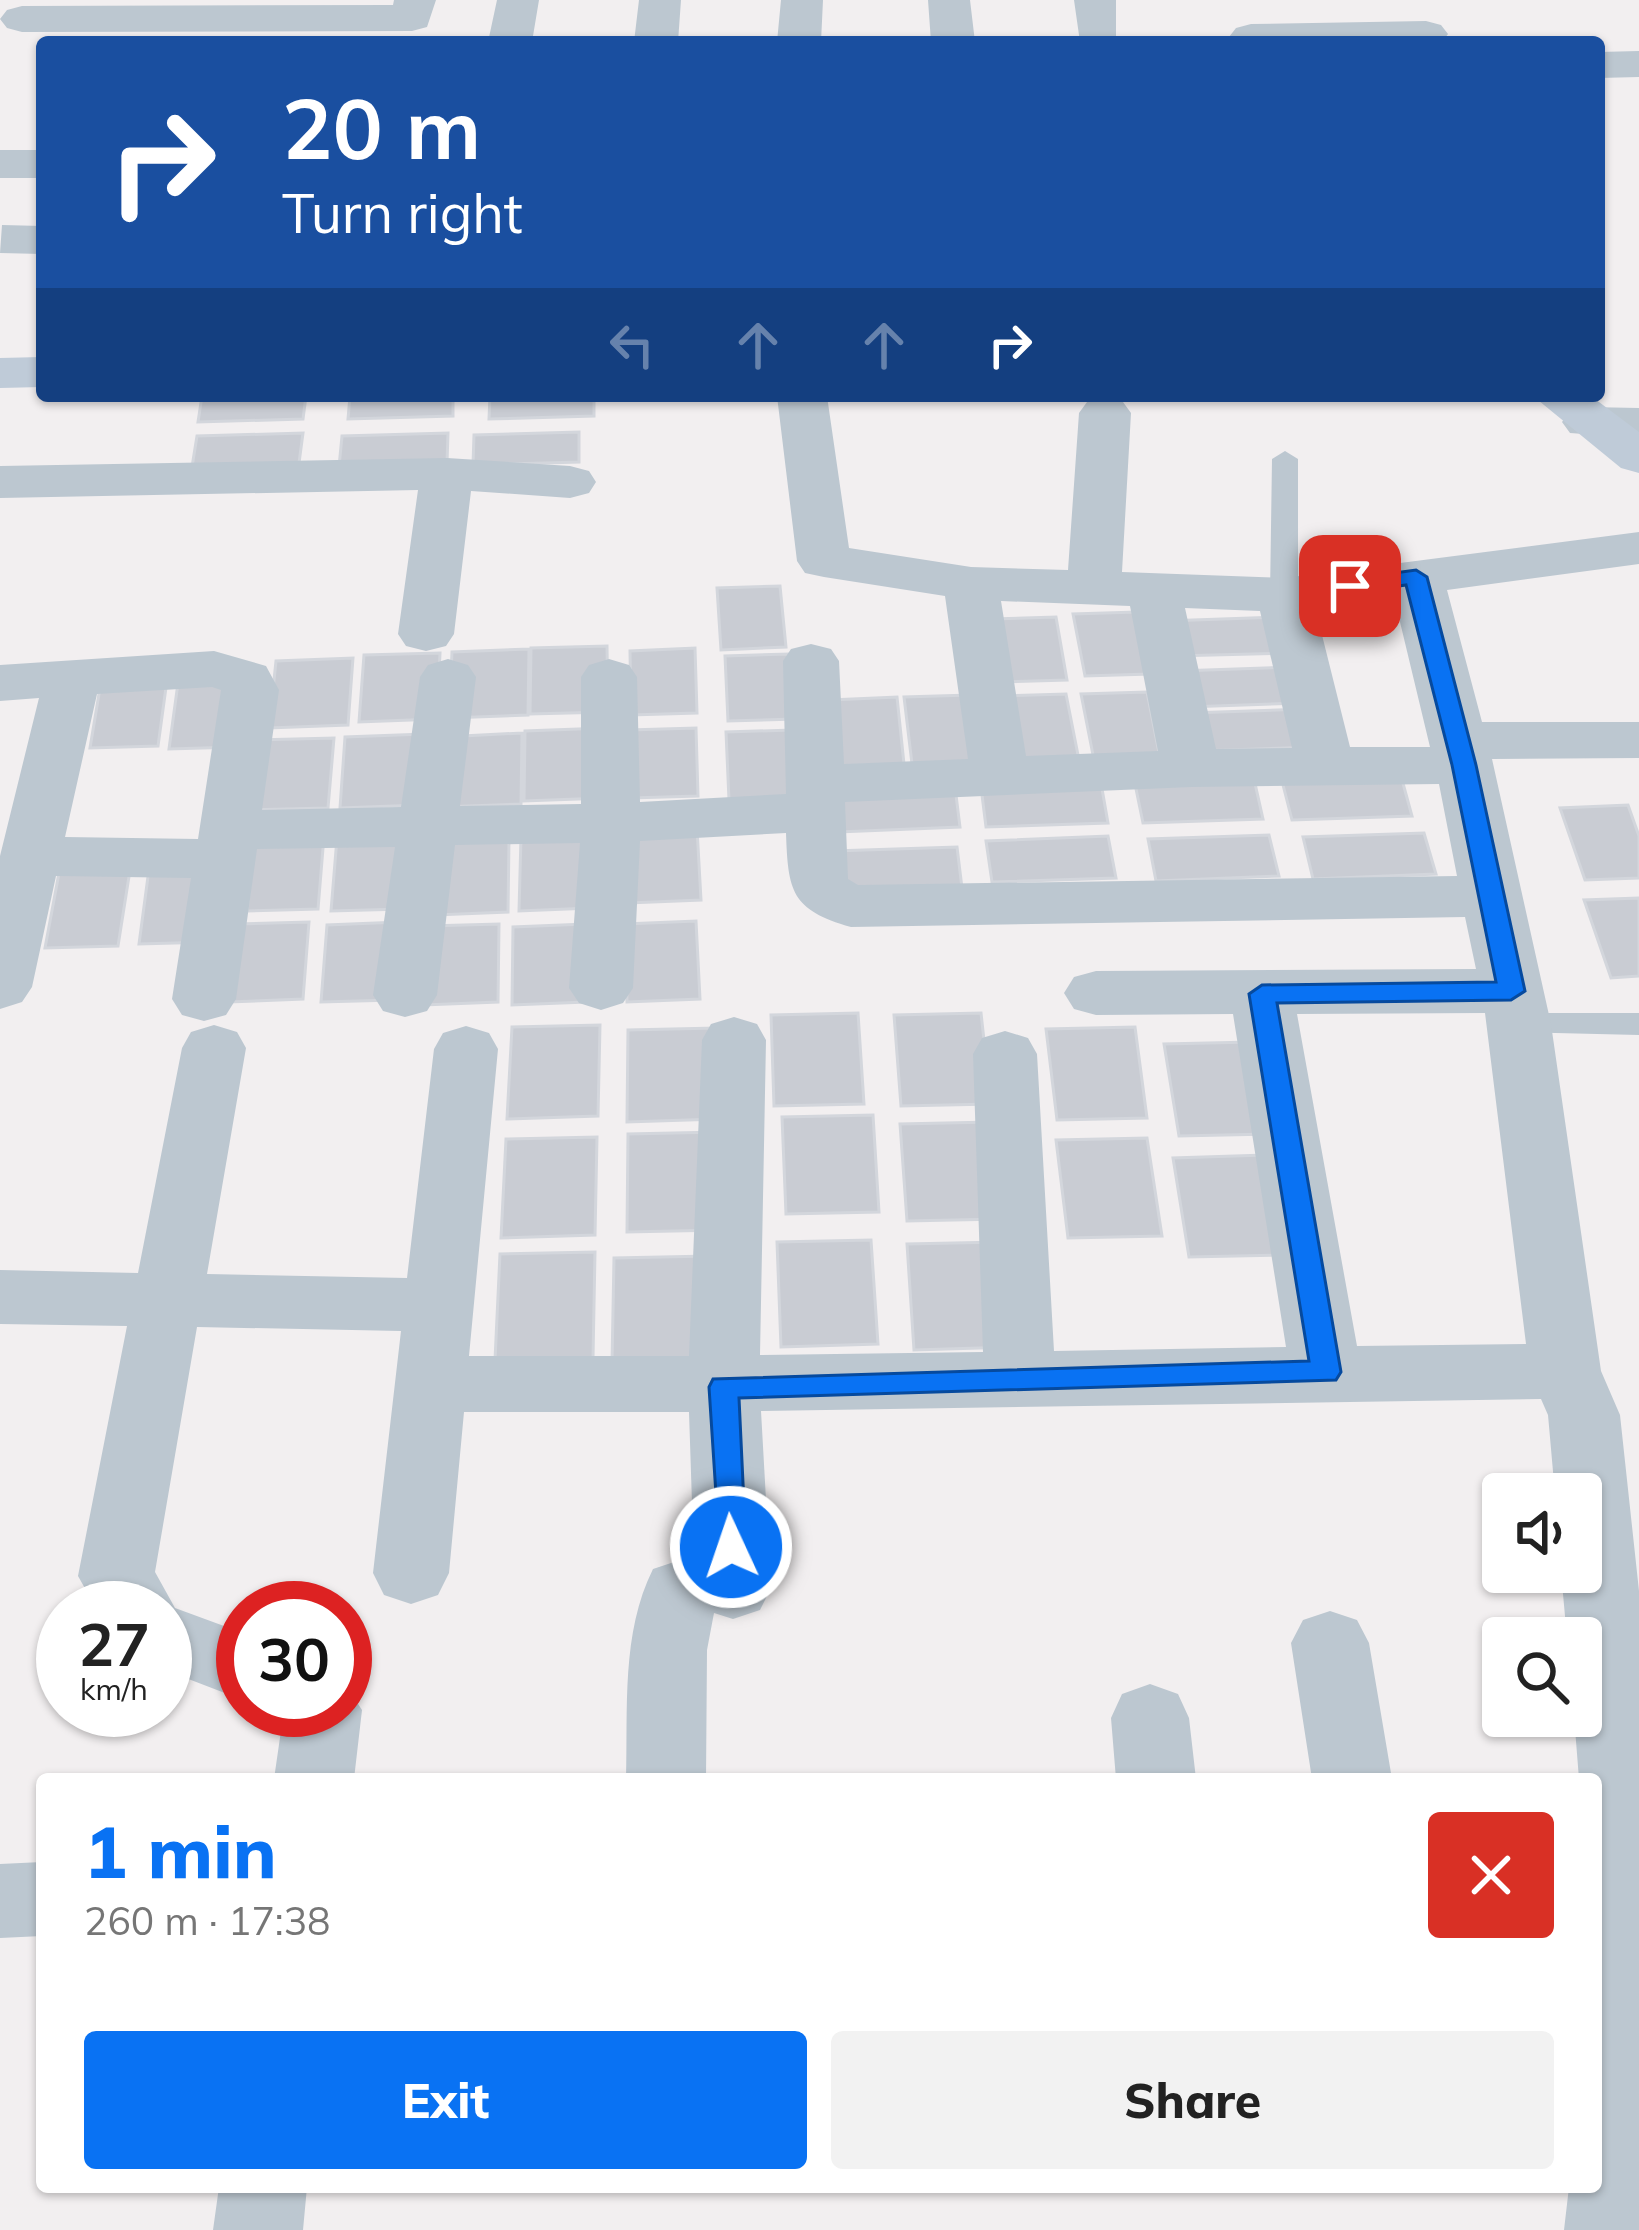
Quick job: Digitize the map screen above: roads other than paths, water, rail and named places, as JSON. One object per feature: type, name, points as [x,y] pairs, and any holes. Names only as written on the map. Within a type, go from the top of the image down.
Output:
[{"type":"street","points":[[22,19],[412,18],[415,0]]},
{"type":"street","points":[[511,36],[518,0]]},
{"type":"street","points":[[657,36],[660,0]]},
{"type":"street","points":[[799,36],[802,0]]},
{"type":"street","points":[[949,0],[952,36]]},
{"type":"street","points":[[1277,36],[1423,25]]},
{"type":"street","points":[[1605,65],[1639,64]]},
{"type":"street","points":[[0,164],[36,164]]},
{"type":"street","points":[[0,373],[36,372]]},
{"type":"street","points":[[803,402],[824,561],[971,584],[1284,595],[1639,548]]},
{"type":"street","points":[[1573,409],[1639,423]]},
{"type":"street","points":[[1573,409],[1639,457]]},
{"type":"street","points":[[1094,586],[1105,413]]},
{"type":"street","points":[[0,482],[447,474],[570,482]]},
{"type":"street","points":[[404,995],[425,826],[447,474]]},
{"type":"street","points":[[1416,577],[1515,1007],[1565,1371],[1616,1475],[1639,1983]]},
{"type":"street","points":[[971,584],[1000,777]]},
{"type":"street","points":[[1154,590],[1191,768]]},
{"type":"street","points":[[1284,595],[1326,768]]},
{"type":"street","points":[[811,661],[818,880],[829,897],[851,906],[1492,896]]},
{"type":"street","points":[[0,683],[214,669],[246,678],[250,690],[170,1300],[116,1576],[119,1581]]},
{"type":"street","points":[[601,988],[611,823],[608,677]]},
{"type":"street","points":[[0,987],[72,678]]},
{"type":"street","points":[[30,856],[230,845],[425,826],[611,823],[1000,777],[1191,768],[1326,768],[1639,740]]},
{"type":"street","points":[[1096,993],[1262,994],[1515,1007]]},
{"type":"street","points":[[1262,994],[1326,1372]]},
{"type":"street","points":[[666,1773],[668,1650],[706,1589],[724,1387],[734,1040]]},
{"type":"street","points":[[411,1573],[466,1049]]},
{"type":"street","points":[[1006,1054],[1020,1377]]},
{"type":"street","points":[[0,1297],[439,1305]]},
{"type":"street","points":[[431,1384],[724,1387],[1020,1377],[1565,1371]]},
{"type":"street","points":[[1330,1643],[1351,1773]]},
{"type":"street","points":[[315,1773],[319,1737]]},
{"type":"street","points":[[0,1901],[36,1899]]},
{"type":"street","points":[[1609,2230],[1608,2122],[1639,1994]]},
{"type":"street","points":[[259,2230],[262,2193]]},
{"type":"lane","points":[[1284,595],[1285,459]]},
{"type":"lane","points":[[1515,1007],[1639,1024]]}]
